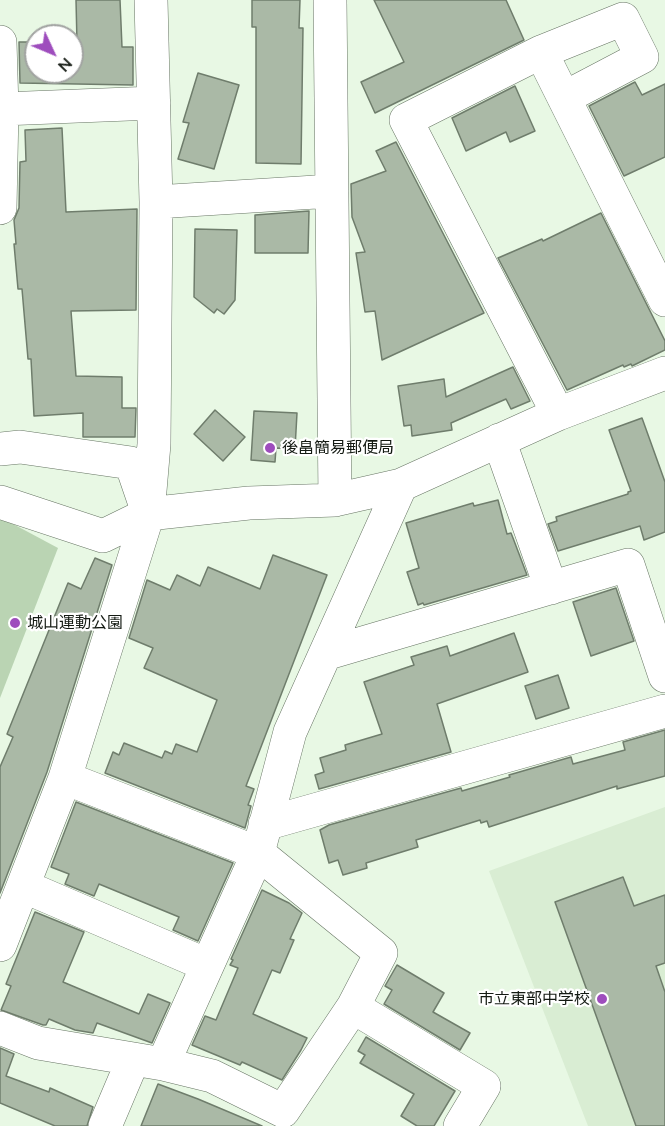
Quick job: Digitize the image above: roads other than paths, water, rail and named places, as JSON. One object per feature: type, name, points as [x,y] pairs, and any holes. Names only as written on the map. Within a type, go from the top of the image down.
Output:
[{"type":"street","points":[[0,945],[65,778],[148,514],[154,444],[156,202],[151,0]]},
{"type":"street","points":[[330,0],[335,500]]},
{"type":"street","points":[[558,414],[406,120],[541,52],[623,20],[642,57],[564,98]]},
{"type":"street","points":[[0,42],[2,109],[0,208]]},
{"type":"street","points":[[541,52],[665,300]]},
{"type":"street","points":[[2,109],[154,103]]},
{"type":"street","points":[[156,202],[332,191]]},
{"type":"street","points":[[0,502],[103,536],[148,514],[249,503],[335,500],[401,484],[558,414],[665,373]]},
{"type":"street","points":[[499,440],[551,588]]},
{"type":"street","points":[[0,449],[20,447],[130,463],[148,514]]},
{"type":"street","points":[[105,1126],[148,1062],[207,965],[262,839],[290,732],[401,484]]},
{"type":"street","points":[[325,654],[628,565],[665,676]]},
{"type":"street","points":[[262,839],[665,711]]},
{"type":"street","points":[[0,1028],[38,1043],[148,1062],[212,1076],[278,1118],[353,1007],[381,953],[262,839],[65,778]]},
{"type":"street","points":[[23,886],[207,965]]},
{"type":"street","points":[[353,1007],[484,1086],[460,1126]]},
{"type":"place","name":"後畠簡易郵便局","points":[[270,448]]},
{"type":"place","name":"城山運動公園","points":[[15,623]]},
{"type":"place","name":"市立東部中学校","points":[[602,999]]}]
